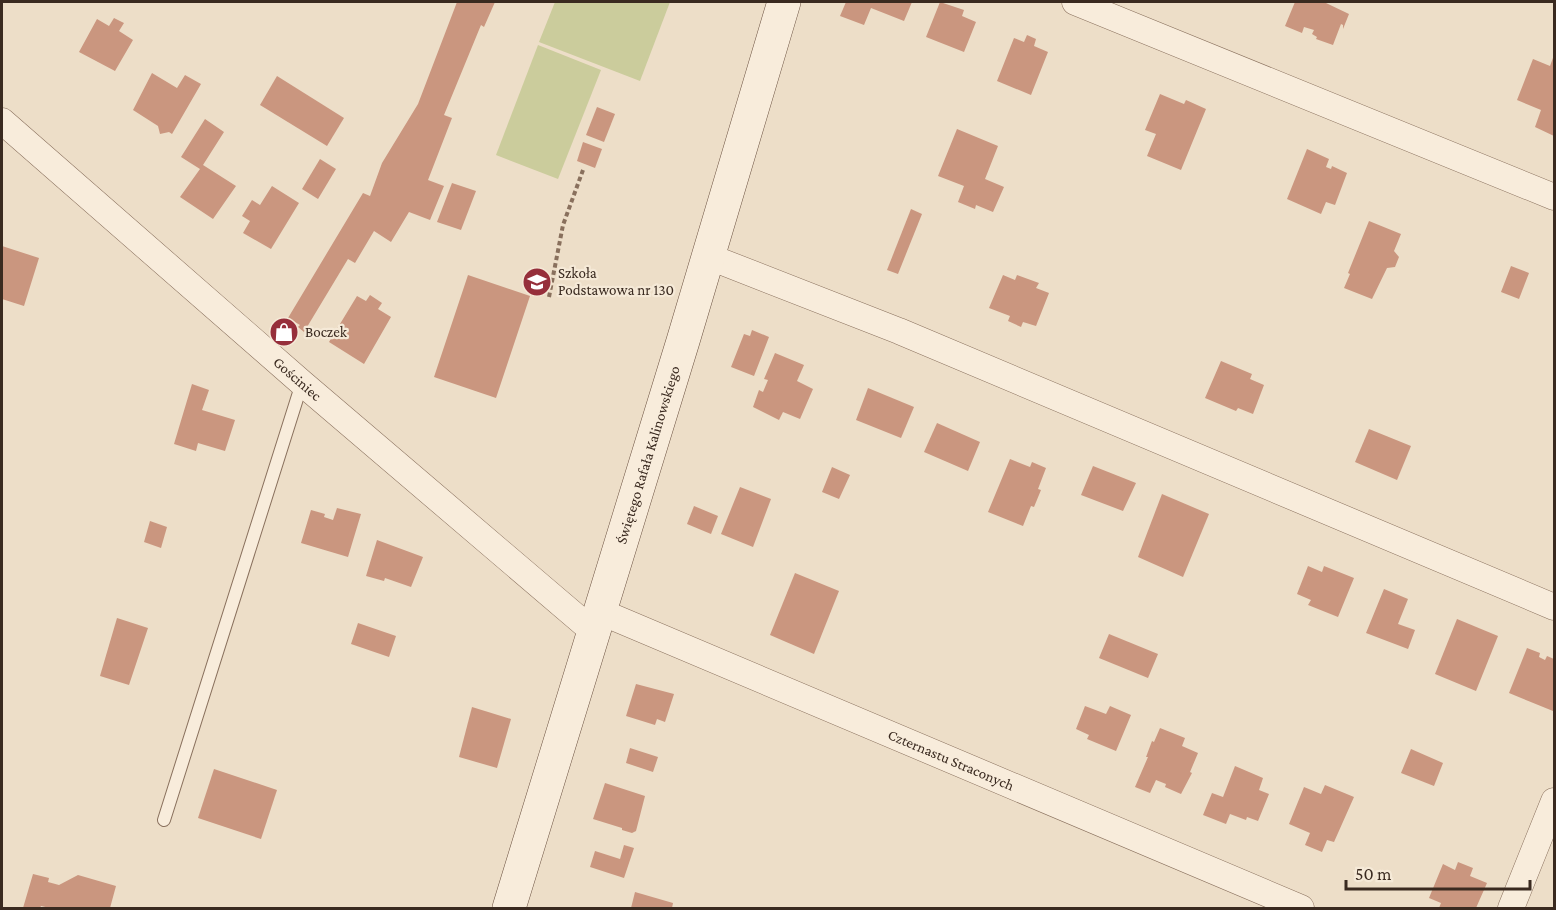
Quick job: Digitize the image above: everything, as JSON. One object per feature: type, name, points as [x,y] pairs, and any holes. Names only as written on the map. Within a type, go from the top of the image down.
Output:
[{"type":"street","name":"Świętego Rafała Kalinowskiego","points":[[509,909],[598,622],[784,2]]},
{"type":"street","points":[[1075,2],[1554,197]]},
{"type":"street","name":"Gościniec","points":[[2,121],[302,383],[598,622]]},
{"type":"street","points":[[707,256],[899,331],[1554,608]]},
{"type":"street","name":"Czternastu Straconych","points":[[598,622],[1301,909]]},
{"type":"street","points":[[1511,909],[1554,801]]},
{"type":"lane","points":[[164,820],[302,383]]},
{"type":"path","points":[[549,297],[563,225],[583,170]]},
{"type":"green space","points":[[555,2],[670,2],[640,81],[539,42]]},
{"type":"green space","points":[[538,45],[601,70],[558,179],[496,155]]},
{"type":"building","points":[[457,2],[495,2],[484,27],[481,25],[444,115],[452,118],[428,180],[444,186],[430,220],[409,212],[391,242],[374,231],[355,263],[348,259],[304,332],[298,327],[300,325],[288,318],[363,193],[370,196],[382,163],[418,104]]},
{"type":"building","points":[[846,2],[912,2],[904,21],[871,8],[864,25],[840,16]]},
{"type":"building","points":[[940,2],[964,10],[962,16],[976,22],[964,52],[926,37]]},
{"type":"building","points":[[1295,2],[1326,2],[1349,14],[1343,29],[1341,24],[1333,45],[1316,39],[1317,37],[1312,34],[1314,30],[1304,27],[1302,33],[1285,26]]},
{"type":"building","points":[[114,18],[124,23],[119,31],[133,40],[115,71],[79,52],[97,19],[109,26]]},
{"type":"building","points":[[1027,35],[1036,39],[1034,46],[1048,52],[1031,95],[997,81],[1014,38],[1024,42]]},
{"type":"building","points":[[1554,55],[1554,136],[1535,127],[1541,110],[1517,100],[1533,59],[1550,66]]},
{"type":"building","points":[[152,73],[177,88],[185,75],[201,84],[172,134],[169,132],[160,134],[158,126],[133,110]]},
{"type":"building","points":[[277,76],[344,118],[327,146],[260,105]]},
{"type":"building","points":[[1160,94],[1184,104],[1186,100],[1206,109],[1181,170],[1147,156],[1156,134],[1145,130]]},
{"type":"building","points":[[597,107],[615,114],[604,142],[586,135]]},
{"type":"building","points":[[205,119],[224,132],[203,165],[236,186],[213,219],[180,197],[200,169],[181,157]]},
{"type":"building","points":[[957,129],[998,146],[985,179],[1004,187],[993,212],[976,205],[975,209],[958,202],[964,186],[938,176]]},
{"type":"building","points":[[583,142],[602,149],[595,168],[577,161]]},
{"type":"building","points":[[1307,149],[1329,159],[1326,167],[1331,169],[1332,166],[1347,173],[1335,205],[1326,202],[1321,214],[1287,199]]},
{"type":"building","points":[[320,159],[336,169],[318,199],[302,189]]},
{"type":"building","points":[[452,183],[476,191],[461,230],[437,222]]},
{"type":"building","points":[[272,186],[299,203],[271,249],[243,233],[250,221],[242,216],[252,200],[260,205]]},
{"type":"building","points":[[911,209],[922,214],[898,274],[887,270]]},
{"type":"building","points":[[1369,221],[1401,234],[1394,251],[1399,257],[1395,267],[1387,268],[1372,299],[1344,288]]},
{"type":"building","points":[[2,246],[39,258],[24,306],[2,299]]},
{"type":"building","points":[[1511,266],[1529,273],[1519,299],[1501,292]]},
{"type":"building","points":[[468,275],[530,296],[496,398],[434,377]]},
{"type":"building","points":[[1003,275],[1015,280],[1017,275],[1039,283],[1036,288],[1049,293],[1036,326],[1023,322],[1021,327],[1008,321],[1010,316],[989,308]]},
{"type":"building","points":[[370,295],[382,303],[378,309],[391,317],[364,364],[329,342],[357,296],[366,301]]},
{"type":"building","points":[[752,330],[769,337],[754,376],[731,367],[744,334],[750,336]]},
{"type":"building","points":[[775,353],[804,365],[797,381],[813,389],[800,419],[783,412],[779,420],[753,407],[759,390],[763,392],[768,380],[764,379]]},
{"type":"building","points":[[1221,361],[1252,374],[1250,379],[1264,385],[1253,414],[1238,408],[1236,411],[1205,398]]},
{"type":"building","points":[[192,384],[209,390],[202,410],[235,420],[225,451],[198,443],[196,451],[174,444]]},
{"type":"building","points":[[868,388],[914,407],[901,438],[856,420]]},
{"type":"building","points":[[937,423],[980,442],[968,471],[924,452]]},
{"type":"building","points":[[1369,429],[1411,446],[1397,480],[1355,462]]},
{"type":"building","points":[[1010,459],[1030,467],[1032,462],[1046,468],[1038,489],[1041,490],[1023,526],[988,512]]},
{"type":"building","points":[[1093,466],[1136,483],[1123,511],[1081,495]]},
{"type":"building","points":[[832,467],[850,475],[839,499],[822,492]]},
{"type":"building","points":[[740,487],[771,499],[753,547],[721,534]]},
{"type":"building","points":[[1162,494],[1209,514],[1183,577],[1138,557]]},
{"type":"building","points":[[694,506],[718,516],[711,534],[687,524]]},
{"type":"building","points":[[337,508],[361,514],[348,557],[301,543],[311,510],[325,514],[324,517],[333,520]]},
{"type":"building","points":[[150,521],[167,527],[161,548],[144,542]]},
{"type":"building","points":[[377,540],[423,557],[411,587],[385,578],[384,581],[366,576]]},
{"type":"building","points":[[1308,566],[1322,572],[1324,566],[1354,578],[1338,617],[1308,605],[1311,600],[1297,594]]},
{"type":"building","points":[[795,573],[839,591],[814,654],[770,635]]},
{"type":"building","points":[[1384,589],[1408,599],[1398,624],[1415,630],[1408,649],[1366,633]]},
{"type":"building","points":[[117,618],[148,628],[129,685],[100,676]]},
{"type":"building","points":[[1457,619],[1498,636],[1476,691],[1435,674]]},
{"type":"building","points":[[358,623],[396,636],[389,657],[351,644]]},
{"type":"building","points":[[1109,634],[1158,654],[1148,678],[1099,658]]},
{"type":"building","points":[[1527,648],[1540,653],[1539,657],[1545,660],[1547,656],[1554,659],[1553,711],[1509,693]]},
{"type":"building","points":[[636,684],[674,694],[665,722],[657,719],[655,725],[626,716]]},
{"type":"building","points":[[1085,706],[1106,714],[1110,706],[1131,715],[1116,751],[1087,739],[1089,735],[1076,729]]},
{"type":"building","points":[[472,707],[511,719],[497,768],[459,757]]},
{"type":"building","points":[[1160,728],[1185,738],[1182,746],[1198,753],[1190,772],[1192,773],[1181,794],[1156,780],[1150,793],[1135,787],[1152,741],[1154,742]]},
{"type":"building","points":[[630,748],[658,757],[653,772],[626,763]]},
{"type":"building","points":[[1411,749],[1443,763],[1434,786],[1401,773]]},
{"type":"building","points":[[1235,766],[1263,778],[1259,790],[1269,794],[1258,821],[1247,817],[1246,820],[1230,814],[1226,824],[1203,815],[1212,793],[1223,797]]},
{"type":"building","points":[[214,769],[277,790],[261,839],[198,818]]},
{"type":"building","points":[[605,783],[645,796],[636,831],[632,833],[593,819]]},
{"type":"building","points":[[1325,785],[1354,797],[1334,842],[1327,840],[1322,852],[1305,845],[1310,833],[1289,824],[1304,787],[1321,794]]},
{"type":"building","points":[[624,845],[634,848],[624,878],[590,867],[595,851],[620,859]]},
{"type":"building","points":[[1458,862],[1473,868],[1470,876],[1487,883],[1476,908],[1439,908],[1441,903],[1429,898],[1443,864],[1455,870]]},
{"type":"building","points":[[33,874],[49,878],[48,882],[59,885],[78,875],[116,886],[110,908],[41,906],[40,908],[23,908]]},
{"type":"building","points":[[635,892],[673,903],[672,908],[631,908]]},
{"type":"place","name":"Szkoła Podstawowa nr 130","points":[[537,282]]},
{"type":"place","name":"Boczek","points":[[284,332]]}]
